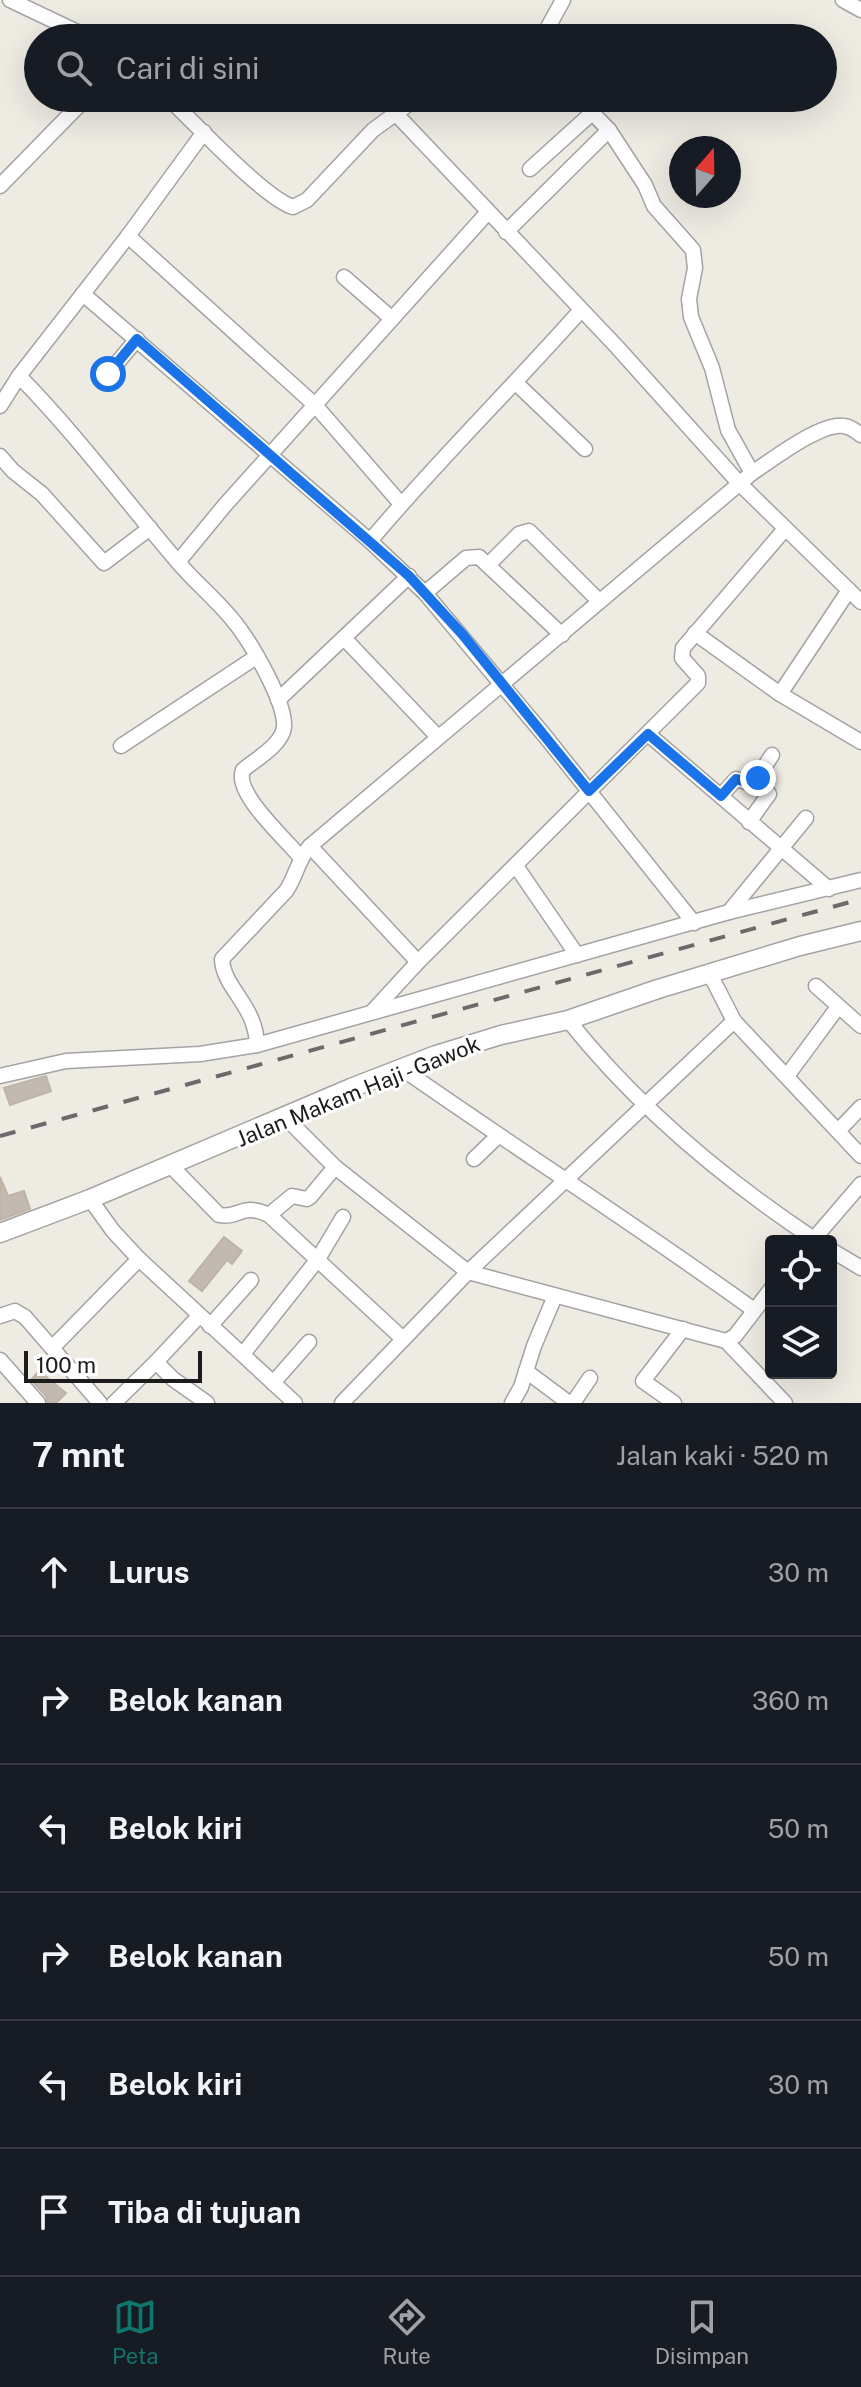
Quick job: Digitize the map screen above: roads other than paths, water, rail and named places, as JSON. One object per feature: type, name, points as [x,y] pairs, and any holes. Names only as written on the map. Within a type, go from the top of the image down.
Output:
[{"type":"street","points":[[10,0],[61,24]]},
{"type":"street","points":[[550,24],[563,0]]},
{"type":"street","points":[[843,0],[861,10]]},
{"type":"street","points":[[0,186],[72,112]]},
{"type":"street","points":[[183,112],[272,195],[293,207],[307,200],[373,130],[399,112]]},
{"type":"street","points":[[530,169],[592,113],[609,130],[645,185],[654,206],[693,250],[695,268],[689,299],[691,317],[712,368],[728,430],[752,473]]},
{"type":"street","points":[[396,114],[739,483],[861,602]]},
{"type":"street","points":[[506,232],[609,130]]},
{"type":"street","points":[[0,406],[19,376],[204,132]]},
{"type":"street","points":[[0,161],[14,171]]},
{"type":"street","points":[[178,562],[269,455],[488,212]]},
{"type":"street","points":[[128,236],[315,405],[401,504]]},
{"type":"street","points":[[344,277],[391,318]]},
{"type":"street","points":[[83,294],[409,576],[589,791],[694,923]]},
{"type":"street","points":[[370,541],[581,310]]},
{"type":"street","points":[[108,374],[137,339]]},
{"type":"street","points":[[19,376],[69,429],[178,562],[237,626],[256,657],[284,719],[282,733],[273,745],[243,770],[242,786],[261,812],[418,962]]},
{"type":"street","points":[[516,383],[585,449]]},
{"type":"street","points":[[257,1045],[254,1021],[225,973],[222,959],[286,891],[295,879],[305,852],[752,473],[791,447],[830,427],[847,426],[861,435]]},
{"type":"street","points":[[0,456],[13,471],[42,494],[104,563],[150,528]]},
{"type":"street","points":[[372,1013],[418,962],[699,681],[682,658],[683,648],[785,529]]},
{"type":"street","points":[[488,565],[519,534],[529,531],[599,601]]},
{"type":"street","points":[[425,593],[469,556],[479,557],[562,635]]},
{"type":"street","points":[[278,700],[409,576]]},
{"type":"street","points":[[780,694],[849,590]]},
{"type":"street","points":[[695,633],[780,694],[861,742]]},
{"type":"street","points":[[344,638],[438,737]]},
{"type":"street","points":[[121,746],[256,657]]},
{"type":"street","points":[[648,734],[829,889]]},
{"type":"street","points":[[721,796],[736,779],[750,783],[756,780],[772,755]]},
{"type":"street","points":[[749,822],[769,794]]},
{"type":"street","points":[[729,912],[806,818]]},
{"type":"street","points":[[516,866],[577,955]]},
{"type":"street","points":[[0,1076],[66,1061],[200,1054],[257,1045],[729,912],[861,880]]},
{"type":"street","name":"Jalan Makam Haji - Gawok","points":[[0,1233],[171,1166],[351,1088],[404,1070],[436,1055],[568,1020],[710,974],[861,931]]},
{"type":"street","points":[[710,974],[734,1021],[861,1156]]},
{"type":"street","points":[[816,986],[861,1026]]},
{"type":"street","points":[[787,1076],[838,1007]]},
{"type":"street","points":[[568,1020],[603,1064],[645,1107],[722,1173],[807,1235]]},
{"type":"street","points":[[342,1403],[468,1272],[734,1021]]},
{"type":"street","points":[[404,1070],[754,1310]]},
{"type":"street","points":[[839,1130],[861,1107]]},
{"type":"street","points":[[285,1117],[335,1167],[468,1272],[726,1341],[785,1403]]},
{"type":"street","points":[[474,1159],[498,1136]]},
{"type":"street","points":[[171,1166],[219,1215],[248,1209],[258,1209],[269,1215],[402,1338]]},
{"type":"street","points":[[269,1215],[292,1196],[310,1197],[335,1167]]},
{"type":"street","points":[[818,1235],[861,1184]]},
{"type":"street","points":[[90,1199],[113,1231],[139,1259],[243,1354],[289,1401]]},
{"type":"street","points":[[243,1354],[318,1259],[343,1217]]},
{"type":"street","points":[[837,1254],[861,1268]]},
{"type":"street","points":[[53,1347],[139,1259]]},
{"type":"street","points":[[114,1403],[156,1362],[251,1280]]},
{"type":"street","points":[[512,1403],[518,1396],[555,1296]]},
{"type":"street","points":[[726,1341],[735,1336],[765,1296]]},
{"type":"street","points":[[0,1316],[8,1312],[20,1313],[100,1403]]},
{"type":"street","points":[[674,1403],[643,1381],[683,1329]]},
{"type":"street","points":[[273,1383],[309,1342]]},
{"type":"street","points":[[0,1360],[38,1403]]},
{"type":"street","points":[[156,1362],[173,1379],[207,1403]]},
{"type":"street","points":[[526,1371],[571,1403],[590,1378]]},
{"type":"railway","points":[[0,1136],[861,899]]}]
